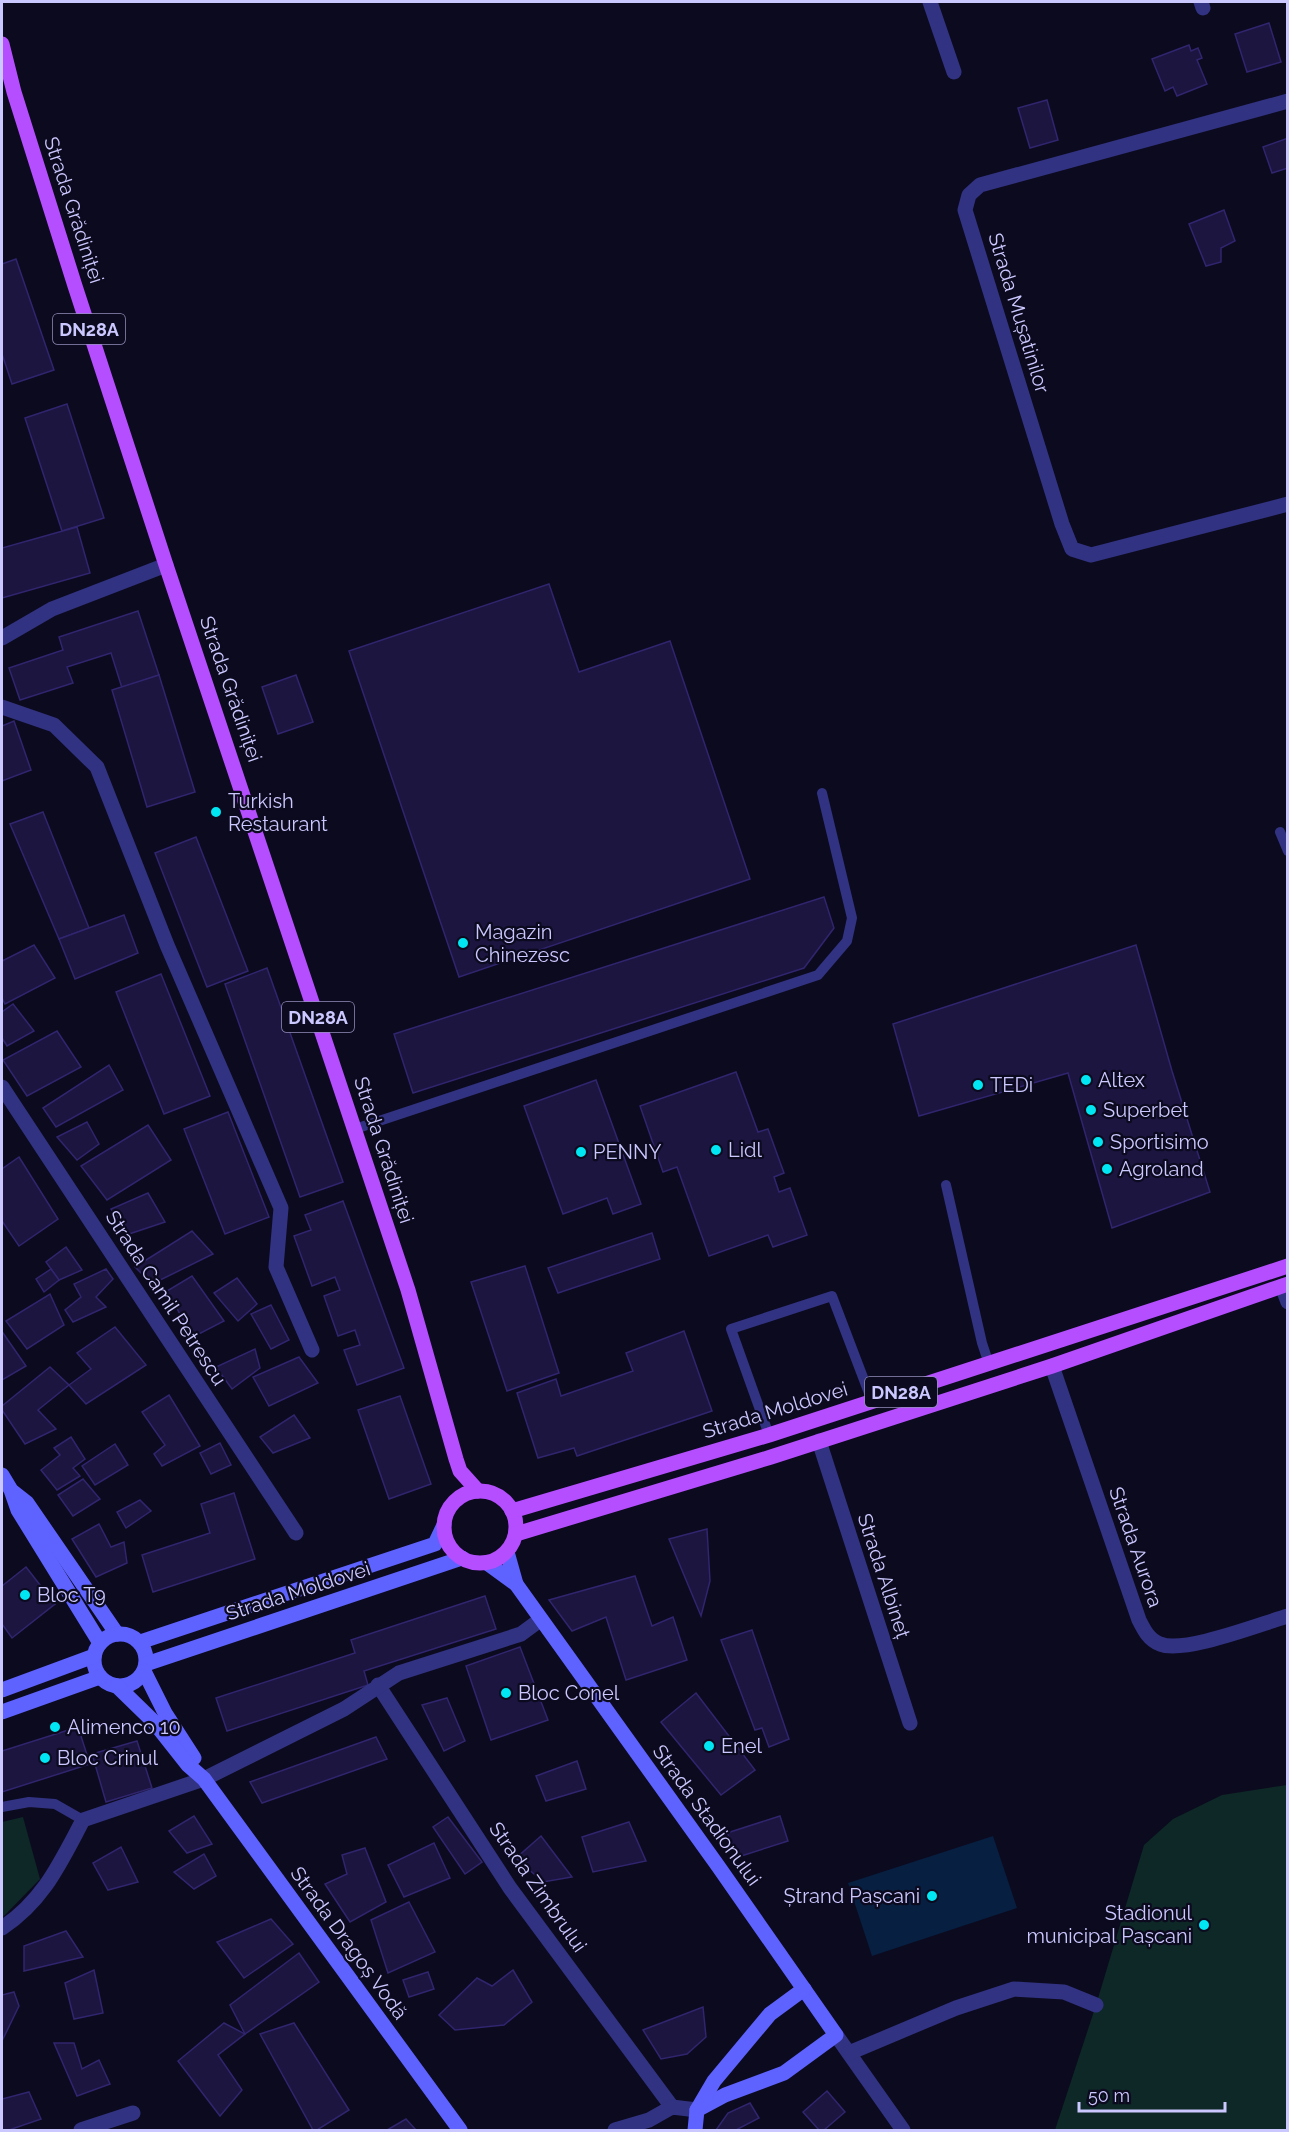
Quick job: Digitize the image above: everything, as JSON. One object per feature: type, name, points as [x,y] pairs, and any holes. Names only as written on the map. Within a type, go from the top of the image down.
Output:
[{"type":"main road","name":"Strada Grădiniței","points":[[2,44],[14,92],[166,565],[408,1290],[460,1471],[457,1500]]},
{"type":"main road","name":"Strada Grădiniței","points":[[2,79],[14,92]]},
{"type":"main road","name":"Strada Moldovei","points":[[512,1511],[769,1436],[1287,1266]]},
{"type":"main road","name":"DN28A","points":[[516,1534],[819,1441],[1052,1366],[1285,1285]]},
{"type":"main road","name":"Strada Grădiniței","points":[[460,1471],[478,1491]]},
{"type":"main road","points":[[2,1475],[11,1490],[18,1510],[97,1649],[95,1668],[100,1677],[117,1686],[134,1682],[145,1667],[145,1652],[140,1642],[129,1635],[117,1634],[106,1638],[97,1649],[2,1690]]},
{"type":"main road","points":[[11,1490],[27,1503],[117,1634]]},
{"type":"main road","name":"DN28A","points":[[478,1491],[497,1495],[512,1511]]},
{"type":"main road","points":[[457,1500],[478,1491]]},
{"type":"main road","name":"DN28A","points":[[444,1525],[451,1507],[457,1500]]},
{"type":"main road","points":[[444,1525],[448,1544],[462,1558],[487,1563],[495,1561],[507,1552],[513,1543],[516,1521],[512,1511]]},
{"type":"main road","name":"Strada Moldovei","points":[[140,1642],[435,1544],[444,1525]]},
{"type":"main road","name":"Strada Stadionului","points":[[507,1552],[516,1584],[540,1620],[718,1866],[836,2035]]},
{"type":"main road","name":"Strada Moldovei","points":[[145,1667],[462,1558]]},
{"type":"main road","name":"Strada Stadionului","points":[[487,1563],[516,1584]]},
{"type":"main road","name":"Strada Dragoș Vodă","points":[[145,1667],[165,1713],[195,1760],[204,1779],[460,2130]]},
{"type":"main road","points":[[2,1712],[100,1677]]},
{"type":"main road","name":"Strada Dragoș Vodă","points":[[117,1686],[154,1722],[188,1765],[204,1779]]},
{"type":"main road","points":[[695,2130],[697,2110],[714,2081],[770,2014],[804,1989]]},
{"type":"main road","points":[[697,2110],[724,2095],[784,2073],[836,2035]]},
{"type":"street","points":[[930,2],[954,72]]},
{"type":"street","name":"Strada Mușatinilor","points":[[1287,101],[980,185],[969,195],[965,210],[1072,549],[1090,555],[1287,504]]},
{"type":"street","points":[[2,638],[52,609],[166,565]]},
{"type":"street","points":[[2,707],[54,725],[97,767],[167,945],[281,1208],[276,1267],[312,1350]]},
{"type":"street","name":"Strada Camil Petrescu","points":[[2,1087],[296,1533]]},
{"type":"street","points":[[1285,1285],[1287,1302]]},
{"type":"street","name":"Strada Aurora","points":[[1052,1366],[1145,1632],[1158,1643],[1172,1647],[1190,1645],[1287,1616]]},
{"type":"street","name":"Strada Albineț","points":[[819,1441],[909,1723]]},
{"type":"street","points":[[2,1928],[20,1916],[39,1895],[53,1876],[83,1820],[204,1779],[344,1709],[399,1673],[521,1634],[540,1620]]},
{"type":"street","name":"Strada Zimbrului","points":[[378,1685],[510,1888],[672,2107]]},
{"type":"street","points":[[849,2053],[957,2008],[1014,1989],[1064,1992],[1096,2005]]},
{"type":"street","name":"Strada Stadionului","points":[[836,2035],[903,2130]]},
{"type":"street","points":[[615,2130],[649,2120],[672,2107],[697,2110]]},
{"type":"street","points":[[81,2130],[133,2113]]},
{"type":"lane","points":[[355,1129],[818,975],[847,940],[852,918],[822,793]]},
{"type":"lane","points":[[1280,832],[1287,852]]},
{"type":"lane","points":[[946,1185],[982,1343],[989,1364]]},
{"type":"lane","points":[[769,1436],[732,1329],[743,1325],[832,1296],[872,1401]]},
{"type":"lane","points":[[2,1807],[29,1802],[55,1804],[83,1820]]},
{"type":"green space","name":"Stadionul municipal Pașcani","points":[[1287,1785],[1287,2130],[1055,2130],[1096,2005],[1144,1845],[1173,1819],[1222,1795]]},
{"type":"green space","points":[[23,1817],[40,1879],[2,1918],[2,1822]]},
{"type":"water","name":"Ștrand Pașcani","points":[[993,1836],[1017,1908],[872,1956],[848,1883]]},
{"type":"building","points":[[1269,23],[1281,62],[1247,72],[1235,34]]},
{"type":"building","points":[[1189,45],[1191,51],[1198,48],[1202,58],[1197,60],[1207,84],[1177,96],[1173,87],[1165,91],[1152,59]]},
{"type":"building","points":[[1047,100],[1058,140],[1030,148],[1018,108]]},
{"type":"building","points":[[1288,138],[1288,168],[1272,173],[1263,147]]},
{"type":"building","points":[[1224,210],[1235,241],[1221,248],[1221,262],[1206,266],[1189,224]]},
{"type":"building","points":[[16,259],[54,370],[12,384],[2,354],[2,264]]},
{"type":"building","points":[[67,404],[104,518],[62,531],[25,418]]},
{"type":"building","points":[[77,527],[90,573],[2,598],[2,548]]},
{"type":"building","points":[[549,584],[579,672],[670,641],[750,879],[459,977],[349,651]]},
{"type":"building","points":[[138,611],[159,675],[122,688],[111,653],[67,667],[73,683],[20,700],[9,668],[63,650],[59,637]]},
{"type":"building","points":[[159,675],[195,792],[147,807],[112,690]]},
{"type":"building","points":[[296,675],[313,722],[278,734],[262,687]]},
{"type":"building","points":[[14,721],[31,770],[2,781],[2,726]]},
{"type":"building","points":[[43,812],[89,928],[59,939],[10,824]]},
{"type":"building","points":[[196,837],[248,971],[207,987],[155,853]]},
{"type":"building","points":[[824,897],[834,928],[804,968],[413,1093],[394,1034]]},
{"type":"building","points":[[124,915],[138,953],[75,979],[59,939]]},
{"type":"building","points":[[34,945],[55,978],[5,1004],[2,998],[2,961]]},
{"type":"building","points":[[1136,945],[1210,1192],[1112,1228],[1068,1073],[919,1116],[893,1024]]},
{"type":"building","points":[[267,968],[343,1182],[300,1197],[225,984]]},
{"type":"building","points":[[161,974],[210,1096],[164,1114],[116,992]]},
{"type":"building","points":[[13,1004],[34,1031],[7,1046],[2,1038],[2,1012]]},
{"type":"building","points":[[57,1031],[81,1067],[27,1096],[3,1060]]},
{"type":"building","points":[[109,1065],[123,1090],[56,1127],[43,1108]]},
{"type":"building","name":"Lidl","points":[[736,1072],[758,1132],[768,1129],[784,1173],[774,1177],[779,1192],[790,1188],[807,1235],[773,1247],[768,1235],[709,1256],[677,1167],[663,1172],[640,1106]]},
{"type":"building","name":"PENNY","points":[[596,1080],[641,1204],[613,1214],[607,1198],[563,1214],[524,1106]]},
{"type":"building","points":[[228,1112],[269,1217],[225,1234],[184,1129]]},
{"type":"building","points":[[87,1122],[99,1144],[77,1160],[57,1137]]},
{"type":"building","points":[[148,1125],[171,1160],[107,1200],[81,1166]]},
{"type":"building","points":[[19,1157],[58,1219],[19,1246],[2,1221],[2,1169]]},
{"type":"building","points":[[148,1193],[165,1222],[129,1234],[111,1209]]},
{"type":"building","points":[[343,1201],[404,1368],[357,1385],[344,1350],[360,1345],[355,1330],[338,1336],[324,1296],[340,1290],[335,1277],[312,1286],[294,1236],[311,1230],[305,1215]]},
{"type":"building","points":[[192,1231],[213,1254],[152,1284],[135,1267]]},
{"type":"building","points":[[652,1233],[660,1259],[558,1293],[548,1268]]},
{"type":"building","points":[[66,1247],[82,1270],[59,1280],[46,1262]]},
{"type":"building","points":[[525,1266],[559,1373],[507,1391],[471,1282]]},
{"type":"building","points":[[51,1269],[59,1280],[44,1292],[36,1279]]},
{"type":"building","points":[[106,1269],[113,1279],[96,1297],[106,1307],[73,1322],[65,1310],[81,1297],[74,1284]]},
{"type":"building","points":[[192,1276],[224,1321],[193,1337],[167,1291]]},
{"type":"building","points":[[237,1278],[257,1304],[238,1321],[214,1293]]},
{"type":"building","points":[[50,1294],[64,1325],[27,1349],[6,1321]]},
{"type":"building","points":[[271,1305],[289,1340],[271,1349],[251,1314]]},
{"type":"building","points":[[115,1327],[146,1365],[86,1404],[69,1385],[91,1369],[77,1353]]},
{"type":"building","points":[[684,1331],[712,1411],[577,1456],[574,1448],[538,1458],[517,1393],[556,1379],[561,1396],[633,1371],[626,1353]]},
{"type":"building","points":[[2,1334],[26,1366],[2,1380]]},
{"type":"building","points":[[255,1349],[260,1368],[232,1389],[216,1367]]},
{"type":"building","points":[[299,1357],[318,1383],[269,1406],[253,1377]]},
{"type":"building","points":[[50,1367],[69,1385],[38,1410],[56,1429],[25,1444],[2,1410],[2,1406]]},
{"type":"building","points":[[169,1395],[200,1446],[162,1466],[154,1454],[165,1445],[142,1412]]},
{"type":"building","points":[[400,1396],[431,1484],[389,1499],[358,1410]]},
{"type":"building","points":[[294,1415],[310,1438],[273,1453],[260,1437]]},
{"type":"building","points":[[71,1437],[85,1459],[73,1468],[80,1476],[57,1490],[41,1470],[60,1455],[54,1448]]},
{"type":"building","points":[[220,1443],[231,1465],[211,1474],[200,1453]]},
{"type":"building","points":[[115,1444],[128,1465],[95,1485],[82,1466]]},
{"type":"building","points":[[83,1479],[100,1499],[73,1516],[58,1495]]},
{"type":"building","points":[[234,1493],[255,1559],[153,1592],[142,1555],[210,1533],[201,1504]]},
{"type":"building","points":[[140,1500],[151,1511],[126,1528],[117,1512]]},
{"type":"building","points":[[99,1524],[111,1547],[124,1542],[127,1563],[96,1577],[72,1539]]},
{"type":"building","points":[[707,1529],[710,1581],[701,1616],[669,1539]]},
{"type":"building","name":"Bloc T9","points":[[26,1567],[55,1604],[12,1638],[2,1624],[2,1586]]},
{"type":"building","points":[[635,1576],[652,1626],[673,1617],[687,1660],[626,1680],[606,1617],[572,1631],[549,1600]]},
{"type":"building","points":[[485,1596],[496,1629],[364,1671],[368,1685],[227,1731],[216,1698],[355,1653],[351,1640]]},
{"type":"building","points":[[752,1630],[789,1739],[769,1747],[762,1728],[755,1730],[721,1640]]},
{"type":"building","name":"Bloc Conel","points":[[520,1647],[548,1720],[491,1740],[466,1666]]},
{"type":"building","name":"Enel","points":[[696,1693],[755,1770],[721,1795],[661,1722]]},
{"type":"building","points":[[447,1698],[465,1741],[444,1751],[422,1705]]},
{"type":"building","name":"Bloc Crinul","points":[[78,1727],[90,1764],[2,1792],[2,1751]]},
{"type":"building","points":[[376,1737],[387,1759],[262,1803],[250,1782]]},
{"type":"building","points":[[137,1741],[152,1788],[106,1802],[92,1754]]},
{"type":"building","points":[[577,1761],[586,1789],[546,1801],[536,1776]]},
{"type":"building","points":[[194,1816],[212,1844],[187,1853],[169,1831]]},
{"type":"building","points":[[780,1816],[788,1841],[738,1857],[727,1833]]},
{"type":"building","points":[[448,1817],[482,1862],[465,1874],[433,1827]]},
{"type":"building","points":[[629,1822],[646,1861],[593,1872],[582,1837]]},
{"type":"building","points":[[541,1836],[572,1877],[543,1882],[516,1858]]},
{"type":"building","points":[[434,1843],[450,1878],[404,1897],[388,1865]]},
{"type":"building","points":[[121,1847],[138,1882],[108,1890],[93,1863]]},
{"type":"building","points":[[365,1848],[386,1902],[350,1922],[325,1884],[347,1874],[342,1855]]},
{"type":"building","points":[[204,1854],[216,1876],[194,1889],[174,1872]]},
{"type":"building","points":[[409,1902],[435,1952],[388,1973],[371,1920]]},
{"type":"building","points":[[271,1919],[293,1944],[244,1978],[217,1942]]},
{"type":"building","points":[[66,1931],[83,1957],[24,1971],[24,1946]]},
{"type":"building","points":[[299,1953],[319,1982],[245,2034],[230,2005]]},
{"type":"building","points":[[94,1970],[103,2013],[74,2019],[65,1983]]},
{"type":"building","points":[[513,1970],[532,2002],[504,2025],[455,2030],[439,2015],[477,1978],[492,1986]]},
{"type":"building","points":[[428,1972],[434,1989],[409,1997],[403,1980]]},
{"type":"building","points":[[14,1992],[19,2006],[2,2041],[2,1995]]},
{"type":"building","points":[[703,2007],[706,2037],[687,2054],[661,2059],[643,2030]]},
{"type":"building","points":[[224,2023],[245,2034],[218,2055],[242,2090],[220,2116],[178,2061]]},
{"type":"building","points":[[294,2023],[349,2110],[317,2130],[313,2130],[260,2034]]},
{"type":"building","points":[[54,2043],[74,2043],[82,2069],[99,2060],[110,2084],[77,2096]]},
{"type":"building","points":[[827,2091],[845,2112],[824,2130],[819,2130],[803,2112]]},
{"type":"building","points":[[29,2092],[41,2119],[9,2130],[2,2130],[2,2099]]},
{"type":"building","points":[[750,2103],[759,2118],[736,2130],[716,2130],[728,2113]]},
{"type":"building","points":[[406,2119],[416,2130],[387,2130]]},
{"type":"place","name":"Turkish Restaurant","points":[[216,812]]},
{"type":"place","name":"Magazin Chinezesc","points":[[463,943]]},
{"type":"place","name":"Altex","points":[[1086,1080]]},
{"type":"place","name":"TEDi","points":[[978,1085]]},
{"type":"place","name":"Superbet","points":[[1091,1110]]},
{"type":"place","name":"Sportisimo","points":[[1098,1142]]},
{"type":"place","name":"Lidl","points":[[716,1150]]},
{"type":"place","name":"PENNY","points":[[581,1152]]},
{"type":"place","name":"Agroland","points":[[1107,1169]]},
{"type":"place","name":"Bloc T9","points":[[25,1595]]},
{"type":"place","name":"Bloc Conel","points":[[506,1693]]},
{"type":"place","name":"Alimenco 10","points":[[55,1727]]},
{"type":"place","name":"Enel","points":[[709,1746]]},
{"type":"place","name":"Bloc Crinul","points":[[45,1758]]},
{"type":"place","name":"Ștrand Pașcani","points":[[932,1896]]},
{"type":"place","name":"Stadionul municipal Pașcani","points":[[1204,1925]]}]
